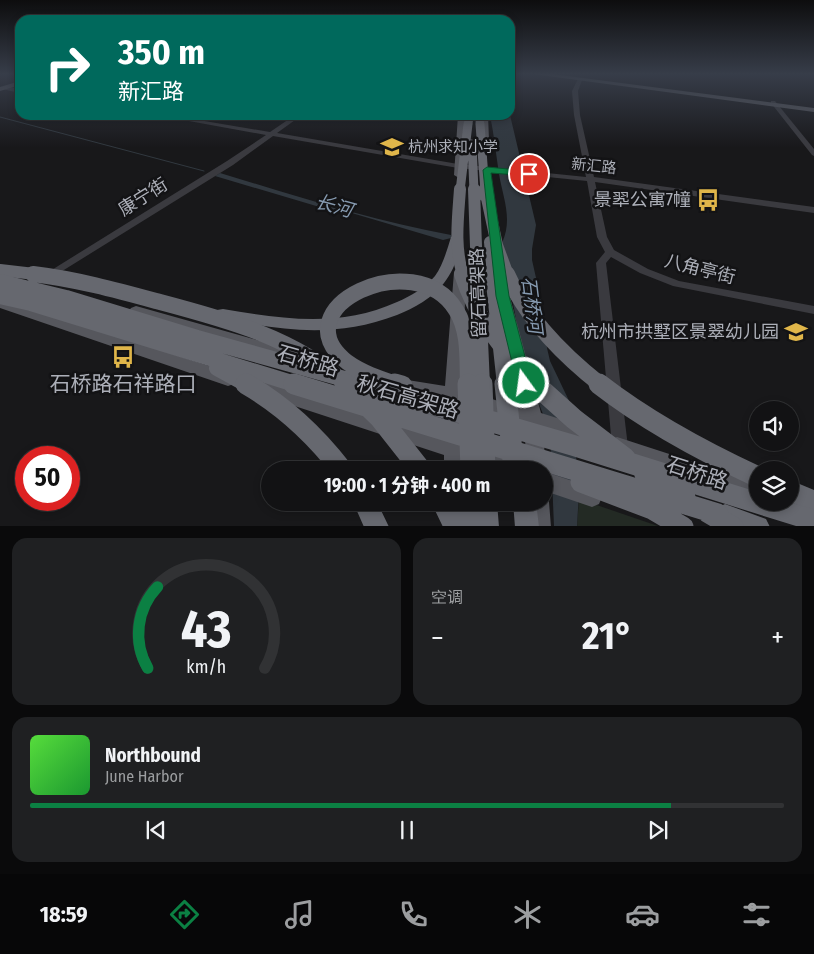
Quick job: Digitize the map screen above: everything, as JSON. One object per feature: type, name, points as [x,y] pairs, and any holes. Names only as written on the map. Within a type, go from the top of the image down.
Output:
[{"type":"highway","points":[[472,120],[464,148],[458,236],[459,263],[476,309],[496,340],[526,375],[560,408],[630,462],[686,500],[733,526]]},
{"type":"highway","name":"留石高架路","points":[[473,120],[485,461]]},
{"type":"highway","name":"留石高架路","points":[[474,120],[490,172],[512,461]]},
{"type":"highway","points":[[490,172],[496,241],[509,278],[526,307],[569,357],[609,392],[658,425],[749,472]]},
{"type":"highway","points":[[170,304],[289,326],[321,327],[358,323],[404,306],[429,290],[440,280],[445,272],[458,236]]},
{"type":"highway","points":[[0,270],[72,280],[170,304],[251,328],[290,346],[318,363],[354,391],[414,461]]},
{"type":"highway","name":"秋石高架路","points":[[0,282],[66,298],[580,441],[814,521]]},
{"type":"highway","points":[[471,461],[469,414],[468,406],[468,405],[466,340],[464,327],[456,308],[440,294],[411,283],[381,282],[355,291],[338,305],[331,314],[329,324],[329,335],[334,348],[338,354],[354,366],[369,375],[421,393],[466,406],[468,406],[475,408],[493,413],[580,441]]},
{"type":"highway","name":"秋石高架路","points":[[1,301],[31,303],[495,447],[758,526]]},
{"type":"highway","points":[[156,343],[216,368],[266,395],[306,428],[335,461]]},
{"type":"highway","points":[[506,386],[516,419],[520,461]]},
{"type":"highway","points":[[495,447],[652,510],[683,526]]},
{"type":"highway","points":[[799,495],[814,501]]},
{"type":"highway","points":[[368,511],[376,526]]},
{"type":"highway","points":[[447,511],[456,526]]},
{"type":"highway","points":[[472,511],[473,526]]},
{"type":"highway","points":[[486,511],[487,526]]},
{"type":"highway","points":[[518,511],[519,526]]},
{"type":"highway","points":[[525,511],[527,526]]},
{"type":"main road","points":[[736,99],[814,108]]},
{"type":"main road","points":[[740,99],[774,103]]},
{"type":"main road","points":[[454,461],[453,394],[463,236],[458,166],[472,120]]},
{"type":"main road","points":[[474,120],[490,172],[502,296],[536,419],[542,461]]},
{"type":"main road","name":"石桥路","points":[[0,278],[73,293],[386,383],[453,394],[536,419],[580,441],[620,447],[749,490]]},
{"type":"main road","points":[[1,301],[214,375],[302,400],[486,461]]},
{"type":"main road","points":[[553,482],[583,494],[683,526]]},
{"type":"main road","points":[[799,507],[814,512]]},
{"type":"main road","points":[[456,511],[456,526]]},
{"type":"main road","points":[[539,511],[540,526]]},
{"type":"street","points":[[575,99],[602,238],[610,252],[601,263],[620,447]]},
{"type":"street","points":[[774,103],[814,154]]},
{"type":"street","name":"新汇路","points":[[189,120],[490,172],[529,172],[589,178],[814,209]]},
{"type":"street","name":"康宁街","points":[[1,301],[33,284],[230,163],[292,120]]},
{"type":"street","name":"八角亭街","points":[[610,252],[644,271],[677,284],[814,310]]},
{"type":"shaded area","points":[[579,499],[658,526],[577,526]]},
{"type":"water","name":"石桥河","points":[[491,120],[511,120],[536,225],[532,260],[543,309],[547,348],[550,361],[572,407],[579,492],[577,526],[554,526],[553,461],[551,461],[550,432],[523,363],[502,243],[507,225],[507,217]]},
{"type":"water","points":[[220,173],[364,215],[451,235],[451,238],[443,240],[345,211],[333,211],[215,176]]},
{"type":"waterway","name":"长河","points":[[0,117],[204,171]]},
{"type":"place","name":"杭州求知小学","points":[[392,147]]},
{"type":"place","name":"景翆公寓7幢","points":[[708,200]]},
{"type":"place","name":"杭州市拱墅区景翠幼儿园","points":[[796,332]]},
{"type":"place","name":"石桥路石祥路口","points":[[123,357]]},
{"type":"route","points":[[524,383],[502,296],[487,170],[529,174]]}]
